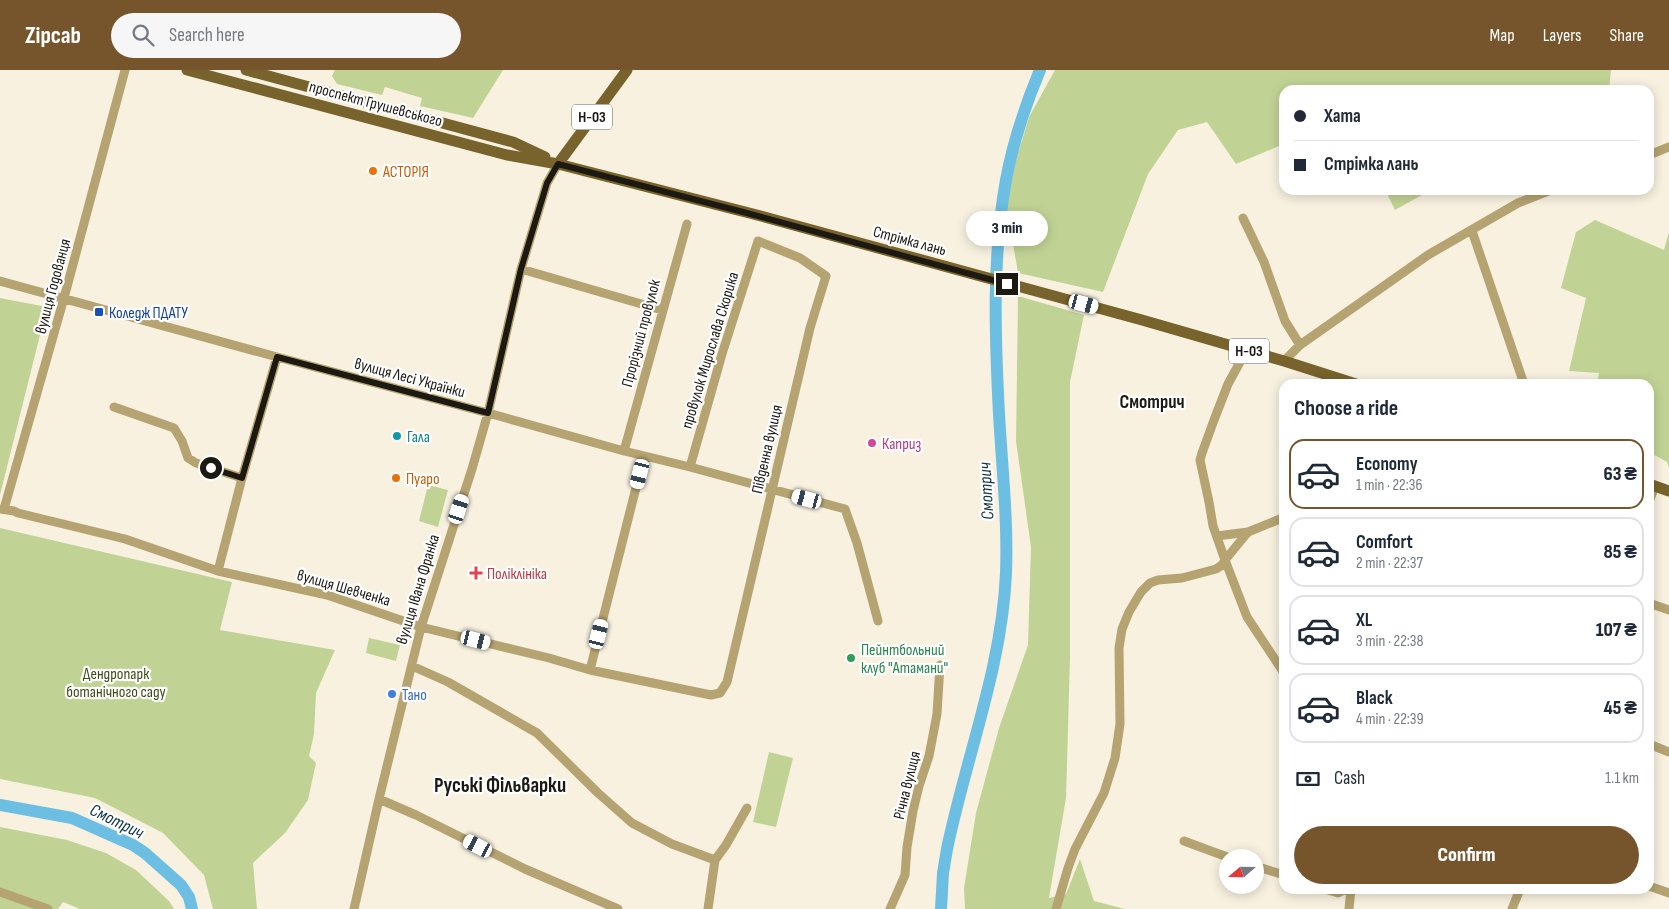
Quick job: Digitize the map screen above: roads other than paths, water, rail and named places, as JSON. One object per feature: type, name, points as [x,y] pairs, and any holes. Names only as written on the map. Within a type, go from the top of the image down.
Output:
[{"type":"main road","name":"проспект Грушевського","points":[[187,70],[507,155],[558,164],[757,216]]},
{"type":"main road","name":"проспект Грушевського","points":[[246,70],[513,142],[558,164]]},
{"type":"main road","name":"вулиця Івана Франка","points":[[558,164],[627,70]]},
{"type":"main road","name":"Стрімка лань","points":[[757,216],[1246,350]]},
{"type":"main road","name":"Н-03","points":[[1246,350],[1340,379]]},
{"type":"main road","points":[[1654,486],[1669,491]]},
{"type":"street","name":"вулиця Годованця","points":[[2,509],[64,298],[125,70]]},
{"type":"street","points":[[1654,153],[1669,147]]},
{"type":"street","name":"вулиця Івана Франка","points":[[354,909],[421,627],[488,413],[521,269],[547,183],[558,164]]},
{"type":"street","points":[[1284,361],[1300,345],[1338,317],[1379,291],[1413,265],[1518,203],[1538,195]]},
{"type":"street","points":[[1243,218],[1264,262],[1285,321],[1300,345]]},
{"type":"street","name":"Прорізний провулок","points":[[624,451],[687,224]]},
{"type":"street","points":[[1472,231],[1522,379]]},
{"type":"street","name":"провулок Мирослава Скорика","points":[[690,467],[722,354],[758,241]]},
{"type":"street","name":"Південна вулиця","points":[[710,695],[720,693],[727,682],[810,328],[826,276],[800,258],[758,241]]},
{"type":"street","points":[[521,269],[662,310]]},
{"type":"street","name":"вулиця Лесі Українки","points":[[0,281],[624,451],[845,509],[857,544],[878,621]]},
{"type":"street","points":[[1246,350],[1228,384],[1200,460],[1210,502],[1212,526],[1225,560],[1247,617],[1279,666]]},
{"type":"street","points":[[218,571],[242,478],[277,357]]},
{"type":"street","points":[[114,407],[174,428],[182,441],[188,458],[196,463],[242,478]]},
{"type":"street","points":[[590,670],[644,456]]},
{"type":"street","name":"вулиця Шевченка","points":[[2,509],[125,539],[218,571],[327,596],[421,627],[549,658],[590,670],[710,695]]},
{"type":"street","points":[[1217,536],[1248,532],[1279,519]]},
{"type":"street","points":[[1056,909],[1062,884],[1075,850],[1104,794],[1115,758],[1120,724],[1119,648],[1122,629],[1129,612],[1141,592],[1150,583],[1158,580],[1182,578],[1216,569],[1222,565],[1248,532]]},
{"type":"street","points":[[1654,605],[1669,610]]},
{"type":"street","name":"Річна вулиця","points":[[890,909],[905,875],[913,811],[918,786],[929,756],[936,714],[940,664]]},
{"type":"street","points":[[412,666],[448,682],[537,733],[598,793],[632,823],[672,844],[715,860]]},
{"type":"street","points":[[1654,746],[1669,752]]},
{"type":"street","points":[[379,799],[416,815],[524,870],[618,909]]},
{"type":"street","points":[[708,909],[715,860],[747,808]]},
{"type":"street","points":[[1184,841],[1219,854]]},
{"type":"street","points":[[1264,869],[1279,873]]},
{"type":"street","points":[[1654,888],[1669,893]]},
{"type":"street","points":[[0,892],[48,909]]},
{"type":"street","points":[[1349,909],[1350,894]]},
{"type":"street","points":[[1512,909],[1518,894]]},
{"type":"waterway","name":"Смотрич","points":[[941,909],[943,873],[947,849],[991,678],[1003,608],[1006,573],[1006,533],[996,356],[998,238],[1012,152],[1024,111],[1040,70]]},
{"type":"waterway","name":"Смотрич","points":[[0,805],[72,818],[133,845],[145,853],[181,885],[189,897],[192,909]]},
{"type":"place","name":"АСТОРІЯ","points":[[373,171]]},
{"type":"place","name":"Коледж ПДАТУ","points":[[99,312]]},
{"type":"place","name":"Гала","points":[[397,436]]},
{"type":"place","name":"Каприз","points":[[872,443]]},
{"type":"place","name":"Пуаро","points":[[396,478]]},
{"type":"place","name":"Поліклініка","points":[[476,573]]},
{"type":"place","name":"Пейнтбольний клуб \"Атамани\"","points":[[851,658]]},
{"type":"place","name":"Тано","points":[[392,694]]},
{"type":"district","name":"Смотрич","points":[[1152,401]]},
{"type":"district","name":"Руські Фільварки","points":[[500,785]]},
{"type":"park label","name":"Дендропарк ботанічного саду","points":[[116,682]]}]
